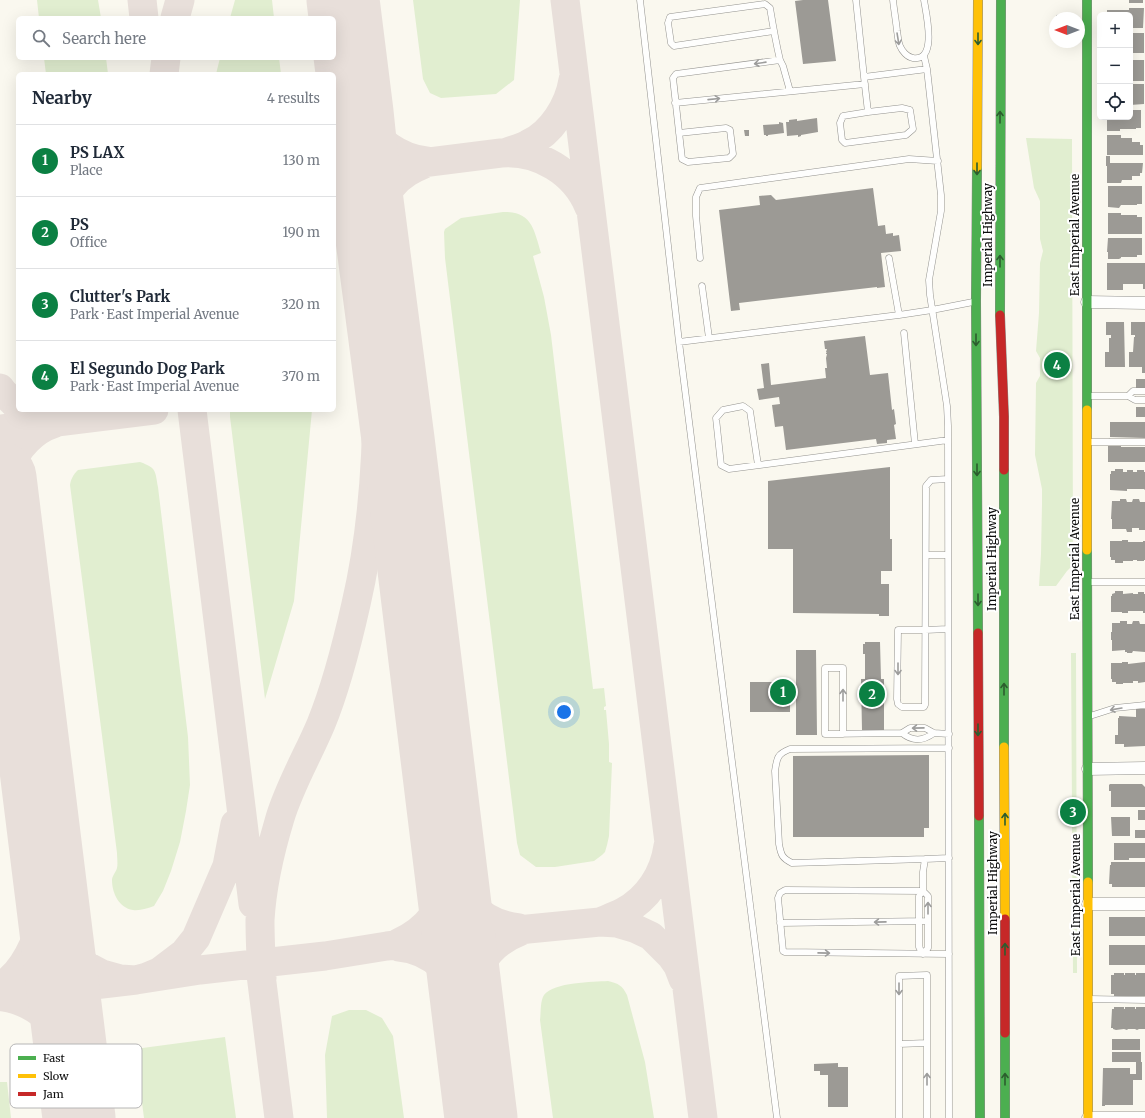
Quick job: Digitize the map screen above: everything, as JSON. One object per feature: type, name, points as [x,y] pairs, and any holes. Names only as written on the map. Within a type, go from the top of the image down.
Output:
[{"type":"main road","name":"Imperial Highway","points":[[978,0],[982,301],[980,1118]]},
{"type":"main road","name":"Imperial Highway","points":[[1001,0],[1000,300],[1004,416],[1005,1118]]},
{"type":"main road","name":"East Imperial Avenue","points":[[1087,0],[1088,1118]]},
{"type":"main road","points":[[982,301],[1000,300]]},
{"type":"street","points":[[1087,302],[1145,303]]},
{"type":"street","points":[[1088,769],[1145,768]]},
{"type":"street","points":[[1088,904],[1145,904]]},
{"type":"street","points":[[1088,1118],[1145,1118]]},
{"type":"lane","points":[[640,0],[679,342],[777,1118]]},
{"type":"lane","points":[[856,0],[868,112]]},
{"type":"lane","points":[[893,0],[899,45],[903,52],[910,57],[918,58],[924,56],[928,49],[929,41],[924,0]]},
{"type":"lane","points":[[774,31],[674,46],[671,43],[668,23],[670,17],[765,4],[770,8],[780,60],[790,92]]},
{"type":"lane","points":[[924,56],[927,69],[938,161],[941,203],[929,280],[932,310],[947,406],[948,440],[949,1118]]},
{"type":"lane","points":[[679,132],[726,128],[730,130],[733,154],[729,158],[688,162],[682,159],[679,132],[676,103],[673,78],[676,74],[780,60]]},
{"type":"lane","points":[[676,103],[790,92],[864,81],[927,69]]},
{"type":"lane","points":[[902,108],[910,110],[913,129],[906,134],[845,143],[842,140],[840,123],[843,116],[868,112],[902,108]]},
{"type":"lane","points":[[700,258],[696,216],[696,197],[700,188],[909,159],[938,161]]},
{"type":"lane","points":[[889,258],[899,315]]},
{"type":"lane","points":[[702,286],[709,338]]},
{"type":"lane","points":[[679,342],[899,315],[982,301]]},
{"type":"lane","points":[[904,333],[916,444]]},
{"type":"lane","points":[[1128,396],[1133,391],[1145,391]]},
{"type":"lane","points":[[1087,396],[1128,396],[1135,400],[1145,400]]},
{"type":"lane","points":[[758,466],[750,411],[742,406],[723,410],[716,418],[721,465],[729,469],[758,466],[948,440]]},
{"type":"lane","points":[[1087,442],[1145,442]]},
{"type":"lane","points":[[948,480],[931,480],[926,486],[926,630],[925,705],[924,707],[902,707],[898,704],[897,699],[898,630],[926,630],[948,629]]},
{"type":"lane","points":[[926,555],[948,554]]},
{"type":"lane","points":[[1088,582],[1145,582]]},
{"type":"lane","points":[[843,734],[843,668],[825,668],[825,734],[843,734],[902,733],[910,728],[925,728],[934,733],[949,734]]},
{"type":"lane","points":[[1088,717],[1115,708],[1145,705]]},
{"type":"lane","points":[[902,733],[910,739],[926,739],[934,733]]},
{"type":"lane","points":[[949,748],[790,749],[781,753],[776,760],[779,844],[780,852],[784,859],[792,863],[949,858]]},
{"type":"lane","points":[[924,954],[928,948],[928,896],[924,891],[925,859]]},
{"type":"lane","points":[[924,891],[785,890],[780,893],[778,898],[782,950],[785,952],[949,954]]},
{"type":"lane","points":[[924,891],[919,896],[919,947],[924,954]]},
{"type":"lane","points":[[780,923],[928,921]]},
{"type":"lane","points":[[899,1118],[899,976],[926,976],[927,1118]]},
{"type":"lane","points":[[1088,1000],[1145,1000]]},
{"type":"lane","points":[[899,1044],[927,1043]]},
{"type":"green space","points":[[37,0],[98,0],[101,16],[39,16]]},
{"type":"green space","points":[[235,0],[272,0],[274,16],[231,16]]},
{"type":"green space","points":[[413,0],[520,0],[514,80],[496,94],[441,98],[430,93],[423,79]]},
{"type":"green space","points":[[44,60],[106,60],[108,72],[46,72]]},
{"type":"green space","points":[[220,60],[279,60],[281,72],[216,72]]},
{"type":"green space","points":[[1026,138],[1072,139],[1073,565],[1056,586],[1039,586],[1042,489],[1035,455],[1036,383],[1040,376],[1040,358],[1036,351],[1039,313],[1040,263],[1043,251],[1040,239],[1040,201],[1034,188]]},
{"type":"green space","points":[[503,212],[513,213],[526,218],[534,230],[541,253],[533,256],[544,297],[551,335],[593,689],[604,688],[606,706],[604,707],[604,710],[606,710],[609,762],[612,763],[609,836],[605,852],[594,861],[555,867],[536,867],[520,855],[517,843],[445,258],[445,229],[461,218]]},
{"type":"green space","points":[[230,412],[312,412],[294,601],[265,699]]},
{"type":"green space","points":[[140,462],[152,468],[158,487],[188,737],[190,785],[180,842],[163,891],[154,906],[133,910],[128,909],[120,903],[115,895],[112,885],[112,878],[117,866],[117,853],[70,485],[72,477],[78,470]]},
{"type":"green space","points":[[1071,653],[1076,653],[1077,973],[1073,973],[1072,826],[1069,818],[1072,810]]},
{"type":"green space","points":[[608,981],[620,985],[627,995],[645,1062],[654,1118],[553,1118],[540,1020],[541,1004],[544,995],[556,987],[565,985],[584,982]]},
{"type":"green space","points":[[349,1010],[366,1010],[382,1018],[393,1036],[404,1118],[327,1118],[325,1055],[332,1016]]},
{"type":"green space","points":[[225,1037],[236,1118],[144,1118],[142,1103],[142,1048]]},
{"type":"green space","points":[[0,1082],[7,1082],[11,1118],[0,1118]]},
{"type":"building","points":[[828,0],[836,61],[803,64],[795,1]]},
{"type":"building","points":[[1129,0],[1143,0],[1143,3],[1129,3]]},
{"type":"building","points":[[1129,8],[1144,8],[1143,28],[1133,28],[1133,12],[1107,12],[1107,10],[1129,10]]},
{"type":"building","points":[[1133,33],[1144,33],[1144,53],[1133,53]]},
{"type":"building","points":[[1133,60],[1144,60],[1144,81],[1133,81]]},
{"type":"building","points":[[1133,84],[1144,84],[1144,104],[1133,105]]},
{"type":"building","points":[[1133,110],[1141,110],[1141,128],[1107,131],[1107,120],[1133,120]]},
{"type":"building","points":[[817,118],[818,132],[801,135],[798,137],[798,135],[787,136],[786,122],[789,122],[789,120],[797,119],[797,121]]},
{"type":"building","points":[[779,122],[783,123],[784,133],[768,136],[764,135],[763,125],[779,124]]},
{"type":"building","points":[[744,130],[749,130],[749,136],[745,136]]},
{"type":"building","points":[[1107,135],[1121,135],[1121,138],[1132,138],[1132,142],[1140,142],[1140,145],[1143,145],[1143,155],[1107,155]]},
{"type":"building","points":[[1106,156],[1110,156],[1110,163],[1143,163],[1142,173],[1140,173],[1140,176],[1132,176],[1132,180],[1122,180],[1121,183],[1107,183]]},
{"type":"building","points":[[1108,186],[1142,186],[1142,204],[1121,205],[1119,208],[1108,207]]},
{"type":"building","points":[[873,188],[878,226],[885,225],[886,234],[893,233],[893,236],[899,235],[901,251],[881,253],[885,287],[739,303],[740,310],[731,311],[719,210],[760,205],[759,196],[771,195],[776,200]]},
{"type":"building","points":[[1108,213],[1121,213],[1121,215],[1137,215],[1137,217],[1142,217],[1142,234],[1108,234]]},
{"type":"building","points":[[1108,238],[1142,238],[1142,255],[1137,255],[1137,257],[1108,259]]},
{"type":"building","points":[[1107,263],[1145,263],[1145,289],[1143,289],[1143,284],[1123,284],[1123,290],[1107,290]]},
{"type":"building","points":[[1106,322],[1124,322],[1125,367],[1105,367],[1105,352],[1109,352],[1109,338],[1111,338],[1111,335],[1106,335]]},
{"type":"building","points":[[1131,322],[1145,322],[1145,373],[1142,373],[1142,367],[1129,367],[1129,352],[1133,352],[1135,337],[1135,335],[1131,335]]},
{"type":"building","points":[[865,336],[870,375],[888,373],[892,410],[894,409],[896,424],[894,425],[896,439],[887,440],[887,443],[877,444],[876,439],[786,450],[783,426],[775,427],[772,405],[780,404],[779,397],[759,400],[757,389],[764,388],[761,364],[769,363],[771,385],[826,378],[825,368],[827,368],[827,349],[825,349],[824,341]]},
{"type":"building","points":[[1136,379],[1145,379],[1145,389],[1136,389]]},
{"type":"building","points":[[1136,407],[1145,407],[1145,417],[1136,417]]},
{"type":"building","points":[[1110,422],[1145,422],[1145,438],[1110,437]]},
{"type":"building","points":[[1108,446],[1145,447],[1145,462],[1108,462]]},
{"type":"building","points":[[890,467],[890,539],[892,539],[892,571],[881,571],[881,584],[889,584],[889,616],[879,616],[879,614],[793,613],[793,549],[768,549],[768,481]]},
{"type":"building","points":[[1115,469],[1123,469],[1123,472],[1127,472],[1127,470],[1137,472],[1137,470],[1144,470],[1145,490],[1110,490],[1110,474],[1111,471],[1115,471]]},
{"type":"building","points":[[1120,499],[1126,499],[1127,502],[1132,502],[1133,499],[1139,499],[1140,502],[1145,502],[1145,530],[1132,528],[1132,532],[1127,532],[1126,529],[1112,529],[1112,501],[1120,501]]},
{"type":"building","points":[[1128,540],[1128,542],[1145,541],[1145,560],[1115,563],[1115,560],[1111,560],[1110,541]]},
{"type":"building","points":[[1115,591],[1123,591],[1123,594],[1138,594],[1138,592],[1144,592],[1145,613],[1143,613],[1143,611],[1128,611],[1128,613],[1111,612],[1111,596],[1115,593]]},
{"type":"building","points":[[1120,621],[1127,621],[1127,624],[1132,624],[1133,621],[1139,621],[1140,624],[1145,624],[1145,652],[1133,651],[1132,653],[1127,653],[1125,650],[1112,651],[1112,623],[1120,623]]},
{"type":"building","points":[[865,642],[880,642],[881,679],[884,679],[884,730],[862,730],[861,679],[865,679],[865,654],[863,654],[863,644],[865,644]]},
{"type":"building","points":[[796,650],[816,650],[817,735],[796,735],[796,699],[790,699],[790,712],[750,712],[750,682],[790,682],[790,692],[796,692]]},
{"type":"building","points":[[1128,662],[1128,664],[1145,662],[1145,682],[1138,683],[1138,681],[1133,681],[1133,683],[1116,684],[1116,682],[1112,682],[1111,663]]},
{"type":"building","points":[[1136,709],[1145,709],[1145,746],[1124,747],[1124,744],[1115,744],[1115,735],[1118,735],[1119,716],[1136,717]]},
{"type":"building","points":[[929,755],[929,828],[924,828],[924,837],[793,837],[793,756]]},
{"type":"building","points":[[1110,784],[1142,784],[1145,787],[1145,807],[1111,807],[1111,791],[1109,791]]},
{"type":"building","points":[[1138,810],[1145,810],[1145,820],[1138,820]]},
{"type":"building","points":[[1111,817],[1130,817],[1130,836],[1112,836]]},
{"type":"building","points":[[1135,830],[1145,830],[1145,838],[1135,838]]},
{"type":"building","points":[[1114,843],[1145,843],[1145,858],[1114,860]]},
{"type":"building","points":[[1111,862],[1145,862],[1145,887],[1112,887],[1112,884],[1109,884]]},
{"type":"building","points":[[1109,917],[1145,917],[1145,936],[1109,936]]},
{"type":"building","points":[[1109,945],[1145,945],[1145,965],[1109,965]]},
{"type":"building","points":[[1114,973],[1124,973],[1125,975],[1125,973],[1135,973],[1136,975],[1136,973],[1145,973],[1145,996],[1114,996],[1114,994],[1111,994],[1111,975],[1114,975]]},
{"type":"building","points":[[1114,1007],[1124,1007],[1125,1009],[1125,1007],[1135,1007],[1136,1009],[1136,1007],[1145,1007],[1145,1029],[1116,1030],[1111,1028],[1112,1009],[1114,1009]]},
{"type":"building","points":[[1112,1039],[1140,1039],[1140,1050],[1112,1050]]},
{"type":"building","points":[[1112,1052],[1141,1052],[1142,1080],[1133,1080],[1133,1105],[1102,1106],[1103,1068],[1130,1068],[1130,1074],[1136,1074],[1136,1062],[1112,1062]]},
{"type":"building","points":[[838,1063],[838,1067],[848,1067],[848,1107],[828,1107],[828,1075],[820,1075],[820,1071],[814,1071],[814,1064]]},
{"type":"taxiway","points":[[142,0],[144,16]]},
{"type":"taxiway","points":[[176,16],[180,0]]},
{"type":"taxiway","points":[[565,0],[703,1118]]},
{"type":"taxiway","points":[[164,72],[166,60]]},
{"type":"taxiway","points":[[505,153],[522,147],[537,139],[552,126],[568,99],[573,80]]},
{"type":"taxiway","points":[[353,81],[362,113],[375,134],[389,147],[398,152],[426,161]]},
{"type":"taxiway","points":[[336,155],[345,142],[351,127],[353,93]]},
{"type":"taxiway","points":[[336,174],[501,153],[515,153],[528,155],[541,160],[554,166],[565,174],[575,183],[589,207]]},
{"type":"taxiway","points":[[373,252],[377,218],[380,207],[390,188],[408,172],[422,165]]},
{"type":"taxiway","points":[[336,190],[349,200],[360,213],[372,246]]},
{"type":"taxiway","points":[[262,978],[260,920],[265,881],[276,830],[294,782],[321,724],[337,679],[353,619],[366,552],[375,474],[376,447],[377,371],[374,311],[375,262]]},
{"type":"taxiway","points":[[0,388],[16,405]]},
{"type":"taxiway","points":[[0,429],[138,412]]},
{"type":"taxiway","points":[[192,412],[253,904]]},
{"type":"taxiway","points":[[4,510],[7,477],[13,460],[17,453],[33,435],[53,424]]},
{"type":"taxiway","points":[[398,943],[417,932],[426,924],[433,916],[444,897],[448,874],[443,810]]},
{"type":"taxiway","points":[[55,920],[73,954],[87,966],[102,974],[120,979],[136,980],[159,972],[184,953],[196,938],[227,866],[235,824]]},
{"type":"taxiway","points":[[600,922],[632,907],[647,893],[659,876],[668,846]]},
{"type":"taxiway","points":[[0,987],[10,979],[27,958],[38,932],[47,893],[48,855]]},
{"type":"taxiway","points":[[452,861],[460,886],[473,906],[493,921],[519,928]]},
{"type":"taxiway","points":[[0,996],[136,980],[200,970],[325,956],[387,946],[600,922],[617,923],[634,928],[651,936],[671,956],[678,966],[683,979]]},
{"type":"taxiway","points":[[471,1014],[470,1001],[472,988],[480,965],[496,945],[519,932]]},
{"type":"taxiway","points":[[399,947],[411,949],[432,958],[449,974],[461,994],[480,1111]]},
{"type":"taxiway","points":[[259,959],[279,1118]]},
{"type":"taxiway","points":[[3,997],[31,1006],[53,1025],[66,1044]]},
{"type":"runway","points":[[343,0],[481,1118]]},
{"type":"runway","points":[[0,478],[70,1044]]},
{"type":"runway","points":[[78,1108],[79,1118]]},
{"type":"traffic: fast","points":[[1000,315],[1001,0]]},
{"type":"traffic: fast","points":[[1087,0],[1087,410]]},
{"type":"traffic: fast","points":[[977,168],[976,301],[978,633]]},
{"type":"traffic: fast","points":[[1004,470],[1004,747]]},
{"type":"traffic: fast","points":[[1087,550],[1088,882]]},
{"type":"traffic: fast","points":[[979,816],[980,1118]]},
{"type":"traffic: fast","points":[[1005,1033],[1005,1118]]},
{"type":"traffic: slow","points":[[977,168],[978,0]]},
{"type":"traffic: slow","points":[[1087,410],[1087,550]]},
{"type":"traffic: slow","points":[[1004,747],[1005,919]]},
{"type":"traffic: slow","points":[[1088,882],[1088,1118]]},
{"type":"traffic: jam","points":[[1000,315],[1004,417],[1004,470]]},
{"type":"traffic: jam","points":[[978,633],[979,816]]},
{"type":"traffic: jam","points":[[1005,919],[1005,1033]]},
{"type":"place","name":"El Segundo Dog Park","points":[[1057,365]]},
{"type":"place","name":"PS LAX","points":[[783,692]]},
{"type":"place","name":"PS","points":[[872,694]]},
{"type":"place","name":"Clutter's Park","points":[[1073,812]]}]
